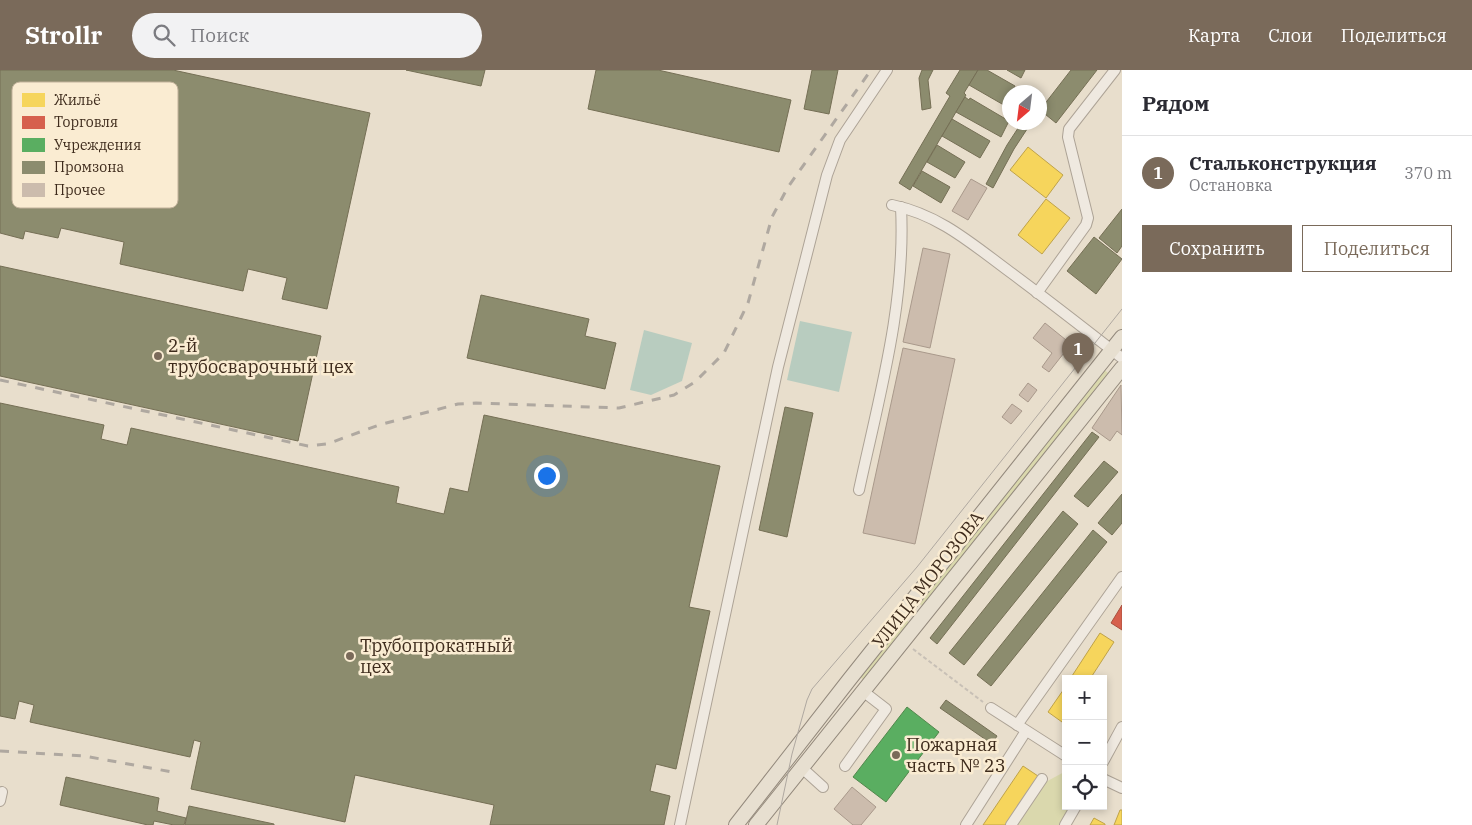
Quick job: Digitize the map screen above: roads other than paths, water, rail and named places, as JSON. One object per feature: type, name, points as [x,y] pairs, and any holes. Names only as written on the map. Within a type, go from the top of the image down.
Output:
[{"type":"main road","name":"УЛИЦА МОРОЗОВА","points":[[736,825],[907,607],[1117,354],[1122,337]]},
{"type":"main road","name":"УЛИЦА МОРОЗОВА","points":[[756,825],[1122,368]]},
{"type":"main road","points":[[907,607],[923,618]]},
{"type":"main road","points":[[849,680],[864,692]]},
{"type":"street","points":[[680,825],[778,368],[827,175],[840,140],[887,70]]},
{"type":"street","points":[[1037,293],[1086,225],[1088,218],[1068,137],[1069,129],[1115,70]]},
{"type":"street","points":[[860,490],[894,325],[903,239],[897,206],[914,210],[944,224],[1117,354]]},
{"type":"street","points":[[1017,725],[1122,577]]},
{"type":"street","points":[[845,766],[886,710],[864,692]]},
{"type":"street","points":[[991,708],[1062,754]]},
{"type":"street","points":[[1107,755],[1122,727]]},
{"type":"street","points":[[966,825],[1026,732]]},
{"type":"street","points":[[802,768],[823,787]]},
{"type":"street","points":[[1010,825],[1042,779]]},
{"type":"street","points":[[1107,780],[1122,788]]},
{"type":"street","points":[[1065,825],[1074,810]]},
{"type":"tram line","points":[[777,825],[792,754],[807,700],[812,689],[917,567],[1122,309]]},
{"type":"railway","points":[[0,380],[308,446],[327,444],[379,425],[458,404],[619,408],[674,395],[695,382],[724,353],[748,303],[772,217],[788,187],[871,70]]},
{"type":"railway","points":[[0,751],[84,756],[178,773]]},
{"type":"place","name":"2-й трубосварочный цех","points":[[158,356]]},
{"type":"place","name":"Стальконструкция","points":[[1078,374]]},
{"type":"place","name":"Трубопрокатный цех","points":[[350,656]]},
{"type":"place","name":"Пожарная часть № 23","points":[[896,755]]}]
